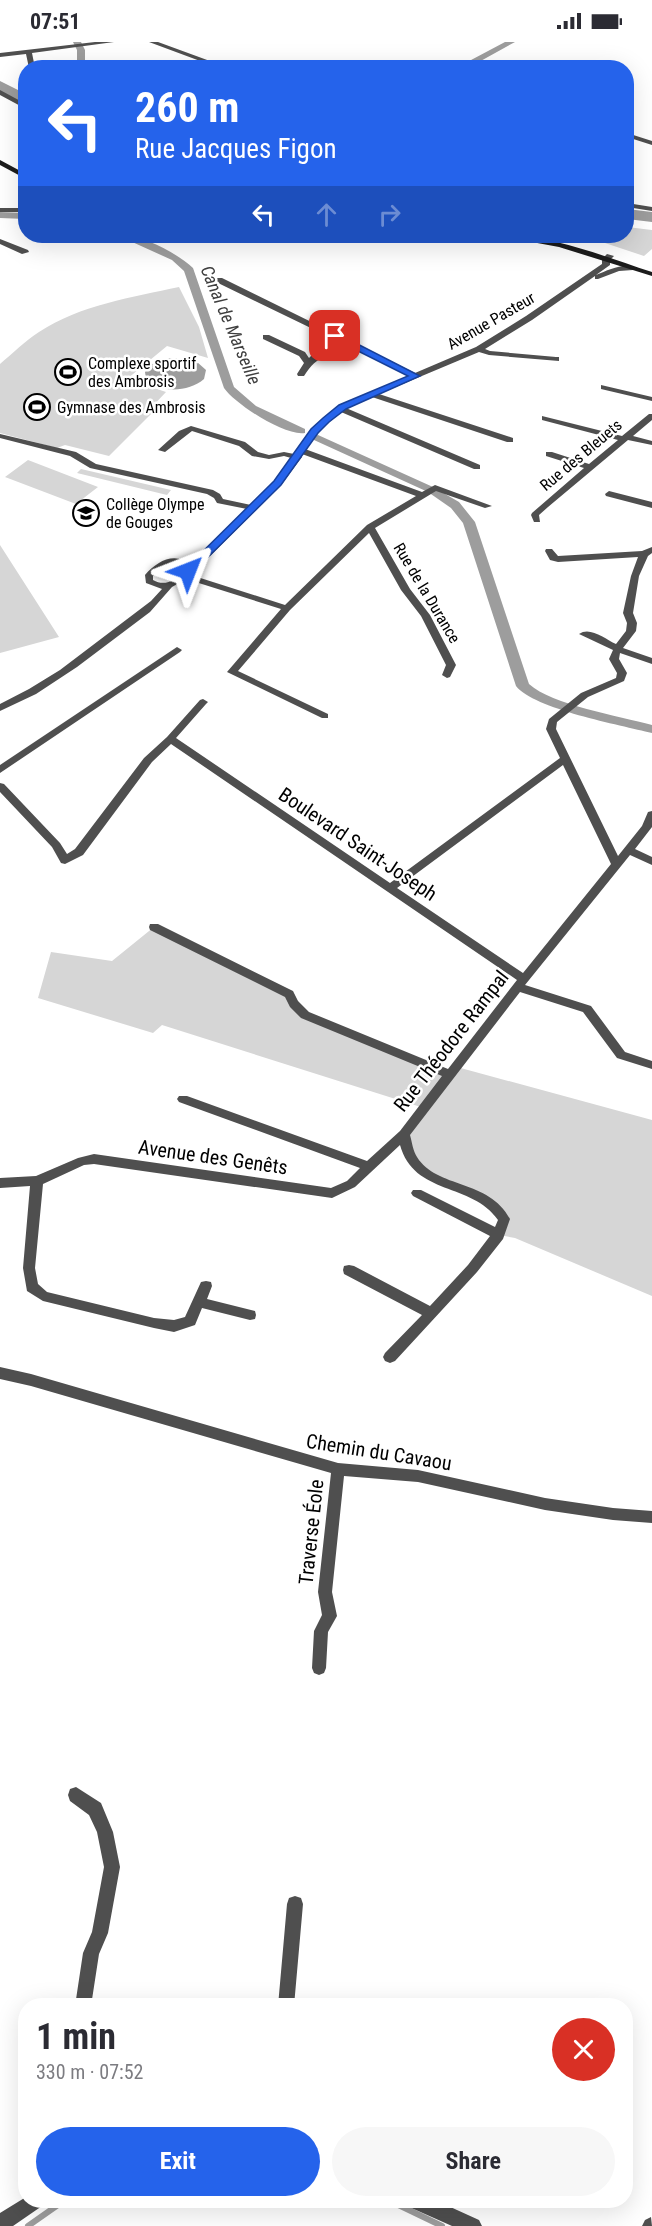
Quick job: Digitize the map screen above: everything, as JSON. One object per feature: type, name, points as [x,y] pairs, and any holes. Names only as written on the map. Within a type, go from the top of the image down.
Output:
[{"type":"main road","points":[[0,162],[18,172]]},
{"type":"main road","points":[[549,243],[608,257],[652,272]]},
{"type":"main road","points":[[620,261],[633,268],[652,272]]},
{"type":"street","points":[[0,54],[111,42]]},
{"type":"street","points":[[152,42],[203,60]]},
{"type":"street","points":[[28,51],[30,60]]},
{"type":"street","points":[[0,92],[18,102]]},
{"type":"street","points":[[634,137],[652,143]]},
{"type":"street","points":[[634,206],[652,209]]},
{"type":"street","points":[[0,210],[18,210]]},
{"type":"street","points":[[0,241],[25,252]]},
{"type":"street","name":"Avenue Pasteur","points":[[168,587],[187,573],[278,483],[312,435],[340,409],[370,394],[479,349],[606,265],[608,257]]},
{"type":"street","name":"Avenue Pasteur","points":[[590,280],[620,261]]},
{"type":"street","name":"Avenue Pasteur","points":[[570,290],[618,269],[633,268]]},
{"type":"street","points":[[219,280],[415,376]]},
{"type":"street","points":[[266,337],[302,354],[308,363]]},
{"type":"street","points":[[301,374],[315,357],[355,345]]},
{"type":"street","points":[[479,349],[489,353],[556,359]]},
{"type":"street","points":[[604,387],[652,399]]},
{"type":"street","points":[[370,394],[510,440]]},
{"type":"street","points":[[340,409],[477,467]]},
{"type":"street","name":"Rue des Bleuets","points":[[537,520],[535,515],[652,416]]},
{"type":"street","points":[[545,418],[652,443]]},
{"type":"street","points":[[162,450],[182,433],[191,429],[242,444],[255,454],[269,457],[300,454],[428,492],[488,506]]},
{"type":"street","points":[[0,436],[73,454],[93,466],[210,492],[220,501],[253,508]]},
{"type":"street","points":[[549,454],[589,467]]},
{"type":"street","points":[[325,716],[232,672],[287,608],[370,527],[428,492]]},
{"type":"street","points":[[609,494],[652,506]]},
{"type":"street","name":"Rue de la Durance","points":[[370,527],[406,590],[430,625],[451,665],[447,675]]},
{"type":"street","points":[[549,551],[553,558],[558,559],[648,552]]},
{"type":"street","name":"Avenue Pasteur","points":[[156,586],[148,579],[156,569],[169,561],[182,561],[207,552]]},
{"type":"street","points":[[616,863],[551,729],[552,722],[567,713],[574,702],[592,691],[612,685],[621,679],[622,673],[614,659],[618,648],[631,631],[632,623],[628,613],[635,576],[648,552]]},
{"type":"street","points":[[182,561],[188,566],[187,573],[287,608]]},
{"type":"street","points":[[0,708],[38,690],[86,656],[99,644],[147,611],[160,600],[168,587],[156,586],[150,598],[117,631]]},
{"type":"street","points":[[584,634],[587,633],[652,661]]},
{"type":"street","points":[[0,702],[32,687],[81,653],[99,644]]},
{"type":"street","points":[[0,770],[177,650]]},
{"type":"street","points":[[0,786],[56,845],[65,860],[79,852],[148,760],[203,702]]},
{"type":"street","name":"Boulevard Saint-Joseph","points":[[170,739],[390,888],[521,983],[587,1009],[621,1055],[652,1065]]},
{"type":"street","points":[[390,888],[565,759]]},
{"type":"street","name":"Rue Théodore Rampal","points":[[499,1235],[504,1219],[500,1209],[487,1199],[453,1187],[416,1165],[408,1153],[404,1134],[521,983],[647,827],[652,814]]},
{"type":"street","points":[[627,850],[652,861]]},
{"type":"street","points":[[154,927],[289,994],[294,1004],[305,1015],[450,1075]]},
{"type":"street","points":[[183,1099],[369,1167]]},
{"type":"street","name":"Avenue des Genêts","points":[[0,1183],[37,1181],[82,1161],[94,1159],[322,1193],[332,1192],[351,1184],[404,1134]]},
{"type":"street","points":[[37,1181],[29,1268],[32,1287],[43,1296],[174,1326],[190,1321],[206,1287]]},
{"type":"street","points":[[390,1357],[478,1262],[499,1235],[417,1193]]},
{"type":"street","points":[[349,1270],[431,1313]]},
{"type":"street","points":[[198,1302],[250,1315]]},
{"type":"street","name":"Chemin du Cavaou","points":[[0,1373],[338,1469],[418,1476],[545,1504],[613,1514],[652,1516]]},
{"type":"street","name":"Traverse Éole","points":[[319,1668],[321,1631],[330,1616],[325,1592],[338,1469]]},
{"type":"street","points":[[76,1796],[96,1809],[105,1832],[111,1867],[100,1933],[92,1953],[84,1998]]},
{"type":"street","points":[[287,1998],[295,1904]]},
{"type":"street","points":[[0,2224],[24,2208]]},
{"type":"street","points":[[431,2208],[473,2226]]},
{"type":"shaded area","points":[[634,228],[652,230],[652,249],[644,256],[605,243],[634,243]]},
{"type":"shaded area","name":"Complexe sportif des Ambrosis","points":[[179,287],[199,327],[208,358],[167,346],[127,379],[166,392],[149,410],[153,412],[109,456],[65,445],[57,448],[0,433],[0,364],[24,343],[39,332],[72,315],[125,299]]},
{"type":"shaded area","points":[[176,358],[197,362],[206,370],[204,379],[191,387],[175,390],[159,387],[146,379],[145,372],[151,365],[162,360]]},
{"type":"shaded area","points":[[28,460],[98,487],[76,504],[5,477]]},
{"type":"shaded area","points":[[81,469],[171,490],[167,495],[77,473]]},
{"type":"shaded area","points":[[0,545],[59,637],[0,653]]},
{"type":"shaded area","points":[[154,927],[289,994],[305,1015],[450,1075],[457,1067],[652,1120],[652,1296],[515,1238],[499,1235],[499,1209],[416,1165],[404,1134],[424,1108],[162,1025],[153,1033],[38,998],[51,952],[112,961]]},
{"type":"waterway","name":"Canal de Marseille","points":[[77,42],[81,50],[81,60]]},
{"type":"waterway","name":"Canal de Marseille","points":[[476,60],[511,42]]},
{"type":"waterway","points":[[0,85],[18,96]]},
{"type":"waterway","name":"Canal de Marseille","points":[[0,215],[18,216]]},
{"type":"waterway","points":[[634,215],[652,217]]},
{"type":"waterway","name":"Canal de Marseille","points":[[141,243],[176,258],[189,270],[229,388],[252,409],[301,431]]},
{"type":"waterway","name":"Canal de Marseille","points":[[318,438],[429,489]]},
{"type":"waterway","name":"Canal de Marseille","points":[[434,492],[455,505],[469,522],[523,686],[533,695],[567,706]]},
{"type":"waterway","name":"Canal de Marseille","points":[[575,709],[652,729]]},
{"type":"waterway","points":[[28,2226],[54,2208]]},
{"type":"waterway","points":[[405,2208],[442,2226]]},
{"type":"place","name":"Complexe sportif des Ambrosis","points":[[68,372]]},
{"type":"place","name":"Gymnase des Ambrosis","points":[[37,407]]},
{"type":"place","name":"Collège Olympe de Gouges","points":[[86,513]]},
{"type":"route","points":[[188,571],[203,559],[207,552],[278,483],[314,431],[326,420],[342,407],[415,376],[335,336]]}]
